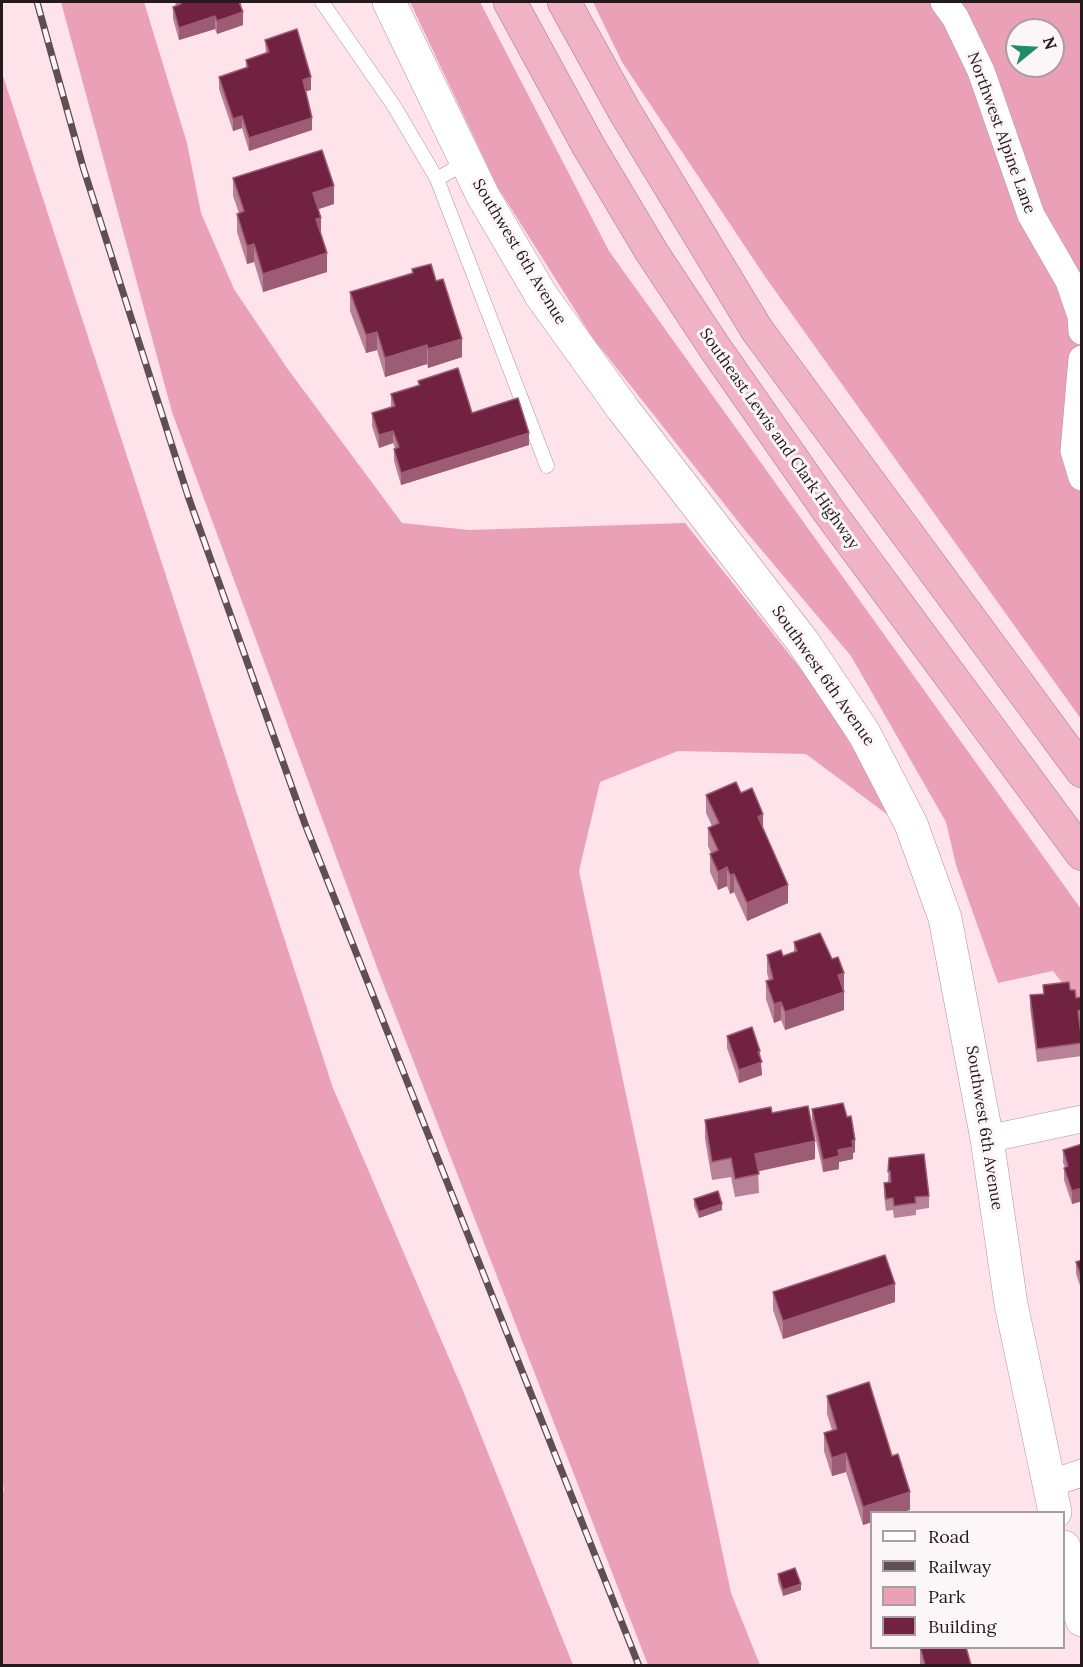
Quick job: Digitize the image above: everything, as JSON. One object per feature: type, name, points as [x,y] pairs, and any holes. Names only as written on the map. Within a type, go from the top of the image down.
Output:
[{"type":"highway","name":"Southeast Lewis and Clark Highway","points":[[510,2],[589,147],[651,251],[715,348],[830,513],[1082,854]]},
{"type":"highway","points":[[564,2],[625,112],[757,330],[1082,771]]},
{"type":"street","name":"Southwest 6th Avenue","points":[[389,2],[466,162],[541,295],[623,409],[803,642],[864,733],[911,824],[945,918],[987,1139],[1011,1304],[1052,1498]]},
{"type":"street","name":"Northwest Alpine Lane","points":[[944,2],[955,17],[981,71],[1031,215],[1069,281],[1081,315],[1082,331]]},
{"type":"street","points":[[1082,359],[1074,452],[1082,477]]},
{"type":"street","points":[[987,1139],[1082,1119]]},
{"type":"street","points":[[1052,1498],[1082,1473]]},
{"type":"street","points":[[1065,1550],[1082,1620]]},
{"type":"lane","points":[[322,2],[394,106],[437,179],[547,466]]},
{"type":"lane","points":[[437,179],[466,162]]},
{"type":"green space","points":[[61,2],[144,2],[187,143],[201,213],[234,289],[287,368],[402,523],[469,530],[685,523],[820,693],[896,821],[806,754],[678,751],[600,782],[579,871],[731,1593],[760,1665],[648,1665],[378,970],[172,412]]},
{"type":"green space","points":[[410,2],[480,2],[609,251],[1081,909],[1081,1006],[1053,971],[998,983],[956,865],[946,822],[851,656],[748,534],[592,337],[497,186]]},
{"type":"green space","points":[[593,2],[1081,2],[1081,719],[766,278],[622,62]]},
{"type":"green space","points":[[2,73],[333,1088],[464,1393],[573,1665],[2,1665],[2,1496],[4,1489],[2,1479]]},
{"type":"building","points":[[180,2],[239,2],[243,12],[217,21],[215,16],[179,28],[173,7],[181,4]]},
{"type":"building","points":[[297,29],[311,77],[303,80],[312,118],[249,138],[242,116],[233,119],[219,77],[248,67],[246,60],[269,52],[265,40]]},
{"type":"building","points":[[322,150],[334,186],[313,193],[321,218],[316,219],[327,253],[263,274],[254,244],[247,246],[237,214],[244,211],[233,178]]},
{"type":"building","points":[[431,264],[436,281],[443,279],[462,339],[428,349],[427,345],[385,358],[377,332],[366,335],[350,292],[413,273],[412,269]]},
{"type":"building","points":[[458,368],[472,413],[518,398],[529,433],[401,473],[394,449],[399,447],[393,431],[379,435],[372,413],[395,406],[391,394],[420,385],[418,381]]},
{"type":"building","points":[[736,782],[741,793],[752,788],[763,814],[758,817],[788,885],[747,903],[734,874],[730,875],[727,867],[718,872],[710,854],[718,850],[708,828],[719,823],[706,795]]},
{"type":"building","points":[[820,933],[832,959],[838,957],[844,973],[838,975],[844,992],[785,1012],[781,1002],[774,1004],[766,981],[773,979],[767,955],[781,950],[783,956],[797,951],[794,942]]},
{"type":"building","points":[[1069,982],[1070,990],[1075,990],[1076,998],[1081,997],[1082,1010],[1078,1011],[1082,1043],[1037,1049],[1030,995],[1044,994],[1043,985]]},
{"type":"building","points":[[752,1027],[762,1062],[739,1070],[727,1036]]},
{"type":"building","points":[[843,1103],[847,1117],[851,1116],[855,1140],[852,1141],[853,1147],[838,1150],[839,1156],[823,1160],[812,1109]]},
{"type":"building","points":[[808,1106],[815,1141],[755,1154],[759,1174],[735,1179],[731,1158],[712,1162],[705,1120],[771,1107],[772,1113]]},
{"type":"building","points":[[1082,1144],[1082,1188],[1072,1191],[1064,1168],[1068,1166],[1063,1150]]},
{"type":"building","points":[[924,1154],[929,1196],[915,1197],[916,1203],[894,1206],[893,1198],[886,1199],[884,1183],[891,1182],[890,1171],[888,1172],[889,1158]]},
{"type":"building","points":[[718,1191],[722,1204],[699,1212],[694,1199]]},
{"type":"building","points":[[885,1255],[895,1284],[783,1321],[773,1292]]},
{"type":"building","points":[[1082,1260],[1082,1279],[1076,1262]]},
{"type":"building","points":[[869,1382],[892,1456],[898,1454],[910,1492],[863,1507],[846,1453],[832,1458],[824,1433],[837,1429],[827,1396]]},
{"type":"building","points":[[795,1568],[801,1584],[783,1590],[778,1574]]},
{"type":"building","points":[[921,1649],[967,1649],[971,1665],[925,1665]]},
{"type":"railway","points":[[37,2],[83,167],[188,496],[305,824],[639,1666]]}]
